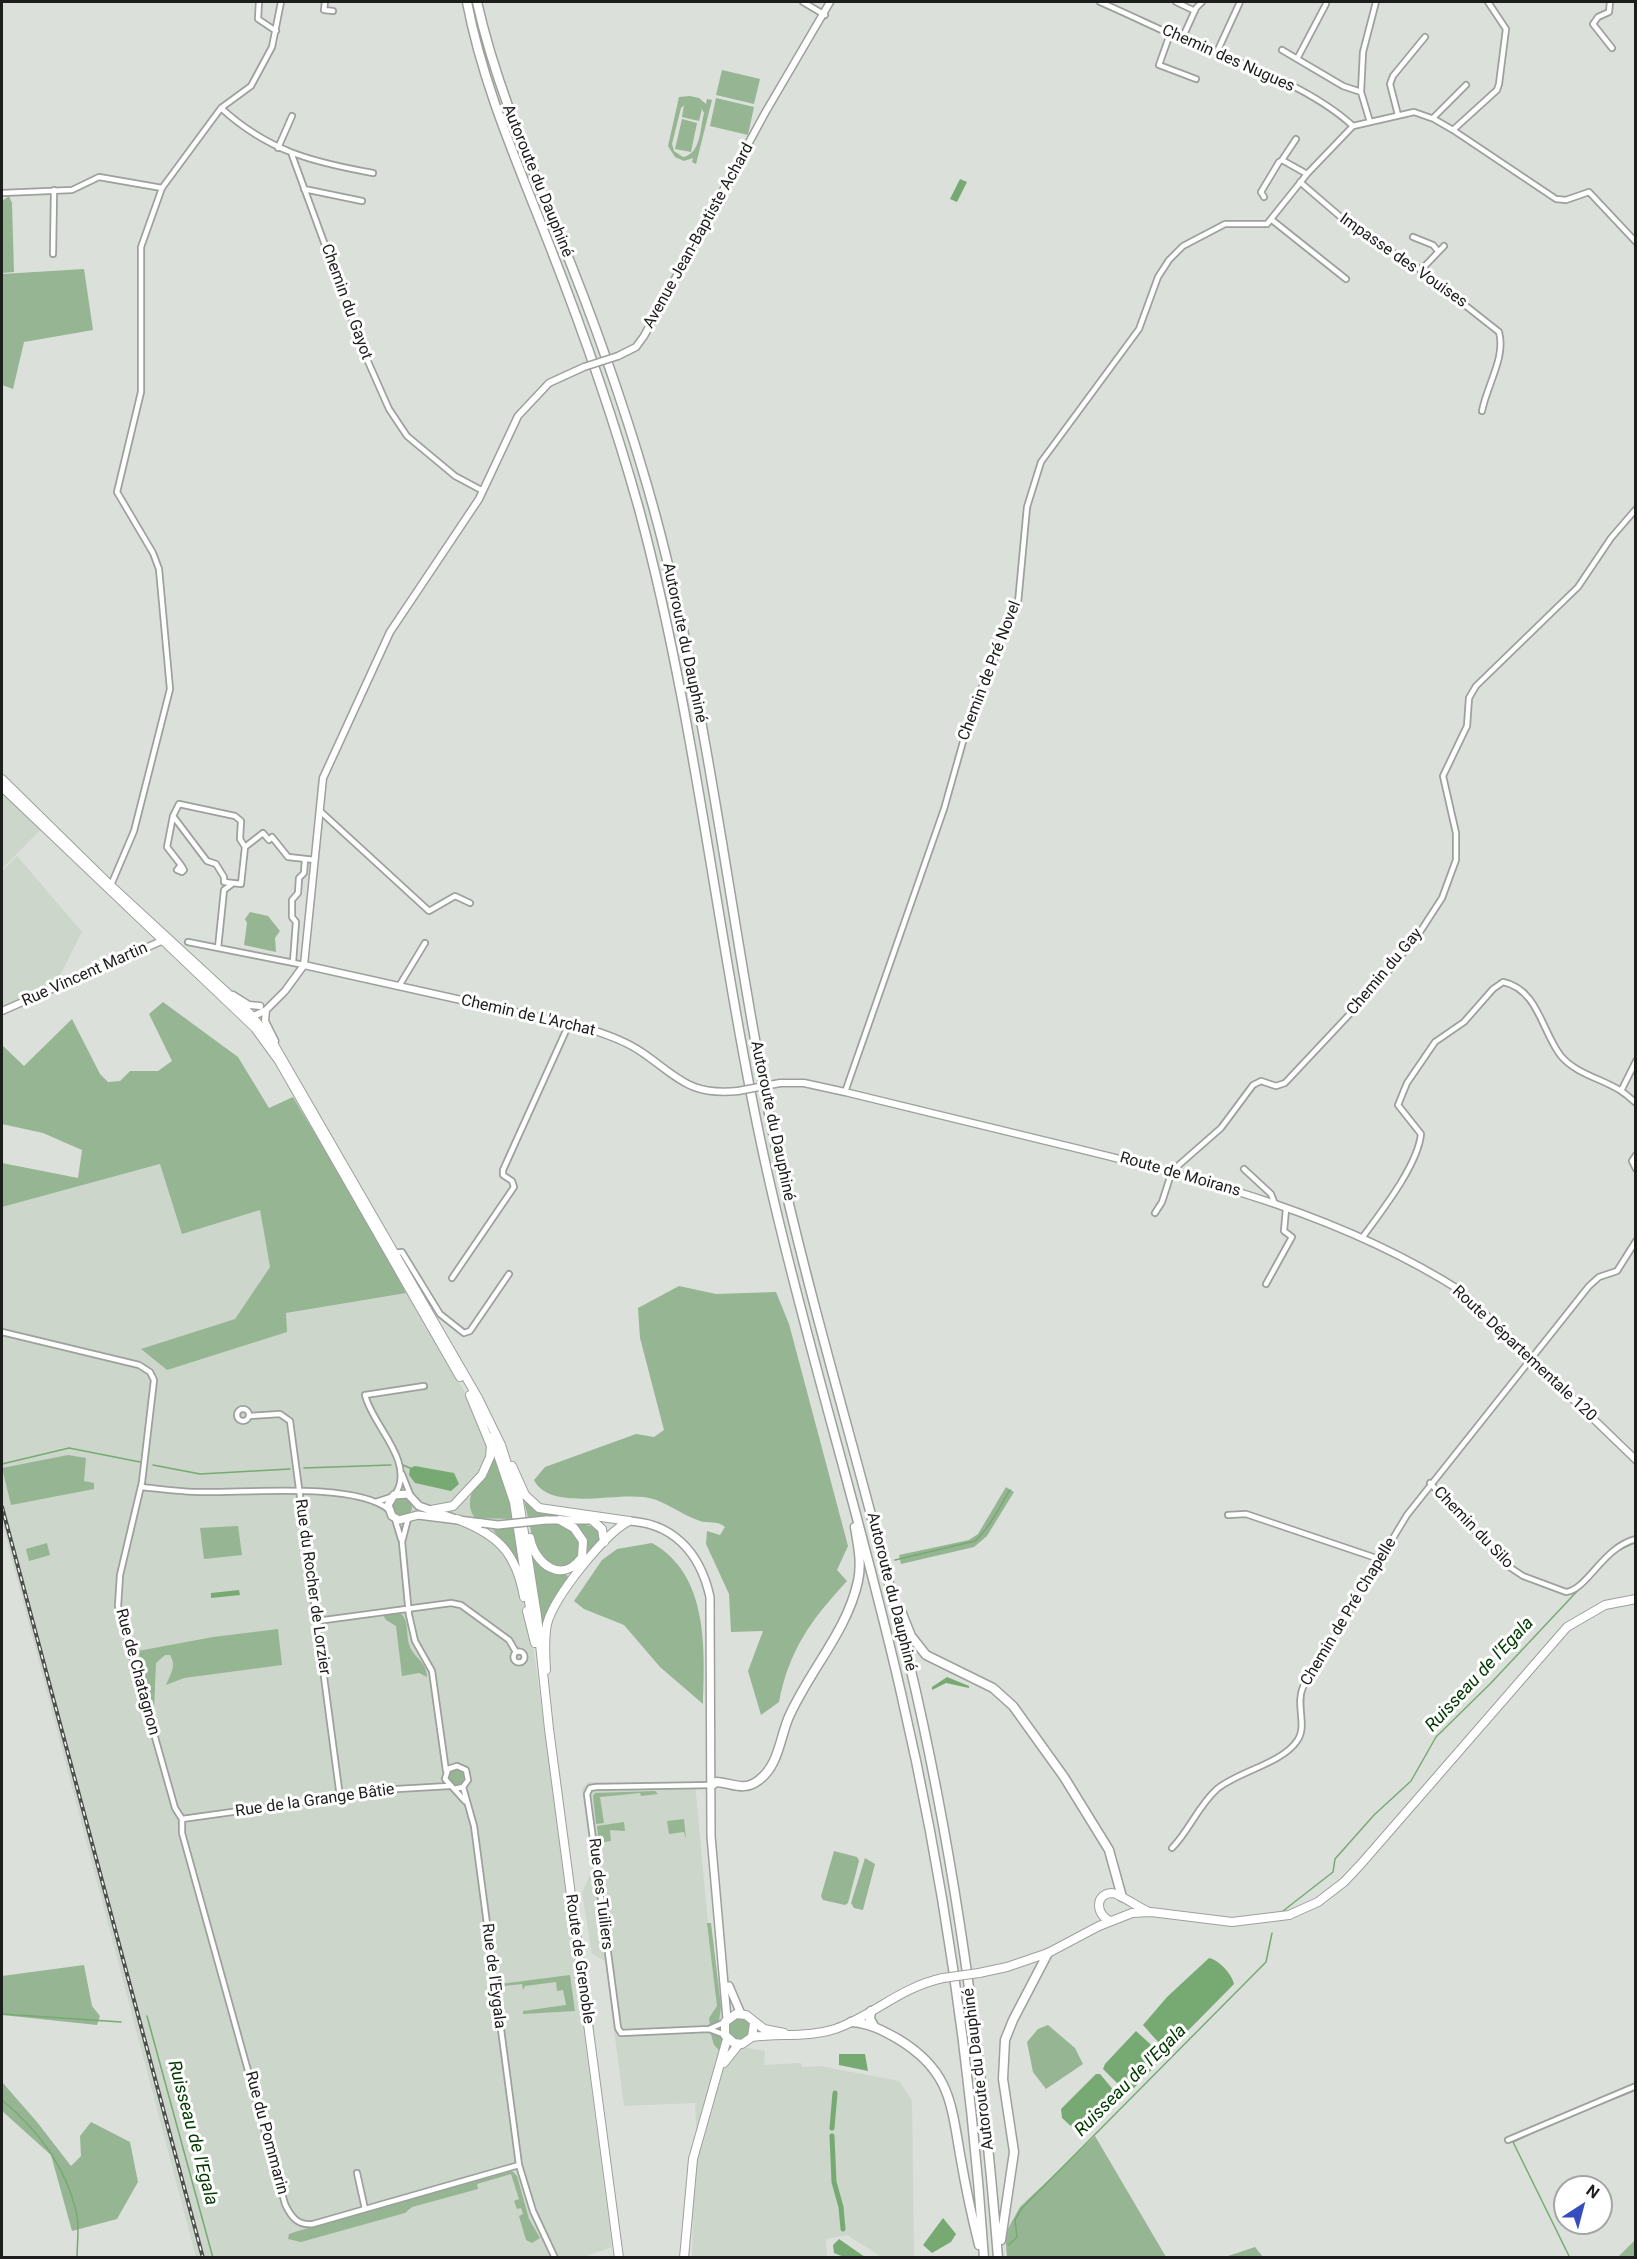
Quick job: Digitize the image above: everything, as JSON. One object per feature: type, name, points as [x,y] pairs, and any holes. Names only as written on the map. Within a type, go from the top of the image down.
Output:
[{"type":"highway","name":"Autoroute du Dauphiné","points":[[466,2],[478,53],[497,111],[573,306],[608,405],[650,551],[685,714],[734,1006],[757,1125],[784,1242],[844,1464],[898,1678],[939,1879],[969,2086],[984,2258]]},
{"type":"highway","name":"Autoroute du Dauphiné","points":[[477,2],[502,89],[609,366],[655,514],[696,697],[747,998],[781,1167],[886,1571],[932,1766],[956,1897],[984,2096],[999,2258]]},
{"type":"highway","points":[[712,1785],[722,1782],[744,1787],[765,1775],[773,1763],[801,1690],[828,1650],[853,1597],[859,1575],[859,1549],[844,1464]]},
{"type":"highway","points":[[886,1571],[908,1630],[918,1646],[941,1664],[985,1684],[1003,1696],[1048,1755],[1109,1850],[1123,1899]]},
{"type":"highway","points":[[999,2258],[1014,2152],[1002,2068],[1005,2040],[1012,2020],[1048,1953]]},
{"type":"highway","points":[[871,2011],[870,2019],[874,2026]]},
{"type":"highway","points":[[851,2022],[874,2026],[913,2049],[929,2062],[949,2097],[955,2114],[968,2199],[984,2258]]},
{"type":"main road","points":[[2,779],[109,887]]},
{"type":"main road","points":[[2,787],[250,1016],[279,1061],[476,1400]]},
{"type":"main road","points":[[165,939],[218,983],[250,1016],[283,1058],[396,1254],[476,1400],[490,1446],[487,1467],[453,1506],[431,1510]]},
{"type":"main road","name":"Route de Grenoble","points":[[476,1400],[501,1445],[519,1501],[537,1616],[540,1660]]},
{"type":"main road","name":"Route de Grenoble","points":[[476,1400],[496,1447],[514,1502],[540,1660],[619,2258]]},
{"type":"main road","points":[[501,1445],[525,1495],[539,1508],[661,1528],[676,1537],[696,1558],[704,1574],[711,1611],[713,1871],[725,1973],[726,2037],[720,2069],[693,2159],[684,2258]]},
{"type":"main road","points":[[540,1660],[523,1590],[507,1551],[485,1530],[455,1518],[431,1510],[416,1503],[404,1492],[394,1495],[388,1509],[395,1519],[455,1518],[498,1525],[560,1520],[629,1521]]},
{"type":"main road","points":[[519,1501],[536,1555],[547,1568],[561,1571],[579,1562],[584,1545],[574,1528],[560,1520]]},
{"type":"main road","points":[[410,1518],[416,1503]]},
{"type":"main road","points":[[592,1520],[602,1528],[603,1544]]},
{"type":"main road","points":[[549,1729],[545,1640],[548,1623],[567,1587],[617,1528],[629,1521]]},
{"type":"main road","points":[[720,2069],[739,2044],[752,2037],[811,2035],[851,2022],[904,1990],[943,1978],[1007,1967],[1048,1953],[1110,1921],[1132,1913],[1152,1912],[1232,1922],[1254,1922],[1289,1915],[1318,1902],[1344,1882],[1361,1864],[1567,1627],[1605,1605],[1635,1599]]},
{"type":"main road","points":[[1087,1933],[1099,1912],[1099,1903],[1105,1896],[1114,1893],[1152,1912]]},
{"type":"main road","points":[[1123,1899],[1127,1909],[1123,1917]]},
{"type":"main road","points":[[1099,1912],[1110,1921]]},
{"type":"main road","points":[[725,1973],[732,1997],[741,2014],[764,2029],[791,2035]]},
{"type":"main road","points":[[726,2021],[741,2014]]},
{"type":"main road","points":[[752,2037],[754,2023]]},
{"type":"main road","points":[[726,2037],[739,2044]]},
{"type":"street","points":[[259,2],[258,20],[276,31]]},
{"type":"street","points":[[109,887],[134,831],[170,688],[159,569],[153,553],[117,492],[141,392],[141,247],[162,188],[220,108],[251,86],[272,47],[281,2]]},
{"type":"street","points":[[325,2],[324,10],[333,10]]},
{"type":"street","points":[[804,2],[825,15]]},
{"type":"street","name":"Avenue Jean-Baptiste Achard","points":[[304,965],[323,778],[390,632],[483,491],[513,424],[526,406],[549,383],[618,356],[636,347],[644,336],[765,113],[825,15],[830,2]]},
{"type":"street","name":"Chemin des Nugues","points":[[1100,2],[1170,34],[1217,52],[1309,95],[1353,126]]},
{"type":"street","points":[[1176,2],[1195,11]]},
{"type":"street","points":[[1182,39],[1195,11],[1202,2]]},
{"type":"street","points":[[1217,52],[1240,2]]},
{"type":"street","points":[[1370,122],[1361,92],[1363,52],[1376,2]]},
{"type":"street","points":[[1454,130],[1497,90],[1499,84],[1506,29],[1488,2]]},
{"type":"street","points":[[1610,2],[1609,12],[1598,17],[1593,24],[1612,48]]},
{"type":"street","points":[[1297,59],[1326,4]]},
{"type":"street","points":[[1170,34],[1159,65],[1196,79]]},
{"type":"street","points":[[1398,115],[1390,84],[1393,76],[1425,37]]},
{"type":"street","points":[[1282,50],[1343,86],[1361,92]]},
{"type":"street","points":[[1433,118],[1466,85]]},
{"type":"street","points":[[220,108],[237,123],[292,155],[374,173]]},
{"type":"street","points":[[1346,279],[1272,220],[1300,182],[1353,126],[1414,112],[1433,118],[1454,130],[1556,200],[1566,200],[1589,192],[1635,242]]},
{"type":"street","points":[[278,148],[292,116]]},
{"type":"street","points":[[1264,197],[1261,192],[1296,139]]},
{"type":"street","name":"Chemin du Gayot","points":[[292,155],[366,357],[389,409],[407,436],[455,476],[483,491]]},
{"type":"street","points":[[1282,160],[1307,174]]},
{"type":"street","points":[[2,193],[72,190],[99,177],[162,188]]},
{"type":"street","name":"Impasse des Vouises","points":[[1300,182],[1351,225],[1421,270],[1499,332],[1503,344],[1485,393],[1482,411]]},
{"type":"street","points":[[304,189],[362,201]]},
{"type":"street","points":[[53,254],[54,190]]},
{"type":"street","name":"Chemin de Pré Novel","points":[[845,1092],[944,809],[972,710],[1018,603],[1028,507],[1041,462],[1139,328],[1158,277],[1169,260],[1184,246],[1225,224],[1243,222],[1263,225],[1272,220]]},
{"type":"street","points":[[1413,237],[1433,245],[1438,251]]},
{"type":"street","points":[[1421,270],[1444,246]]},
{"type":"street","name":"Chemin du Gay","points":[[1172,1171],[1221,1128],[1255,1083],[1263,1081],[1276,1086],[1285,1083],[1384,976],[1418,935],[1442,898],[1456,860],[1456,833],[1443,776],[1467,726],[1469,698],[1476,686],[1578,587],[1611,538],[1635,509]]},
{"type":"street","points":[[173,816],[207,861],[216,864],[224,877],[224,882],[242,885],[245,846],[240,839],[241,821],[235,816],[179,804],[173,816],[167,847],[181,865]]},
{"type":"street","points":[[320,811],[429,911],[455,896],[470,903]]},
{"type":"street","points":[[245,846],[263,833],[269,840],[272,837],[288,857],[315,860]]},
{"type":"street","points":[[293,962],[296,922],[292,917],[292,900],[298,894],[299,878],[304,873],[305,859]]},
{"type":"street","points":[[218,948],[224,890],[234,884]]},
{"type":"street","name":"Rue Vincent Martin","points":[[2,1011],[165,939]]},
{"type":"street","points":[[188,942],[304,965],[285,991],[250,1016]]},
{"type":"street","points":[[399,986],[424,943]]},
{"type":"street","name":"Chemin de L'Archat","points":[[304,965],[569,1024],[628,1044],[694,1089],[714,1093],[780,1083],[804,1083],[845,1092]]},
{"type":"street","points":[[1362,1238],[1403,1177],[1420,1142],[1421,1134],[1398,1105],[1407,1083],[1440,1037],[1464,1022],[1493,989],[1503,982],[1510,984],[1527,997],[1538,1012],[1562,1056],[1582,1071],[1621,1091],[1635,1103]]},
{"type":"street","points":[[218,983],[249,1005],[261,1009]]},
{"type":"street","points":[[261,1009],[283,1058]]},
{"type":"street","points":[[452,1278],[514,1187],[512,1181],[503,1175],[502,1170],[569,1024]]},
{"type":"street","points":[[1621,1091],[1635,1061]]},
{"type":"street","name":"Route de Moirans","points":[[845,1092],[1172,1171],[1274,1203]]},
{"type":"street","points":[[1635,1155],[1632,1161],[1635,1169]]},
{"type":"street","points":[[1244,1169],[1271,1194],[1274,1203]]},
{"type":"street","points":[[1155,1213],[1162,1202],[1172,1171]]},
{"type":"street","name":"Route Départementale 120","points":[[1274,1203],[1362,1238],[1434,1274],[1461,1291],[1635,1460]]},
{"type":"street","points":[[1266,1284],[1292,1237],[1283,1228],[1286,1209]]},
{"type":"street","points":[[1531,1358],[1596,1279],[1619,1269],[1635,1241]]},
{"type":"street","points":[[383,1242],[396,1254],[402,1252],[440,1314],[464,1333],[470,1331],[509,1274]]},
{"type":"street","name":"Rue de Chatagnon","points":[[2,1332],[139,1365],[150,1372],[155,1384],[141,1487],[120,1575],[118,1606],[175,1808],[182,1819]]},
{"type":"street","name":"Chemin de Pré Chapelle","points":[[1172,1848],[1217,1790],[1244,1772],[1281,1754],[1297,1741],[1302,1723],[1298,1701],[1303,1687],[1379,1559],[1430,1483],[1531,1358]]},
{"type":"street","points":[[411,1496],[395,1455],[365,1395],[424,1386]]},
{"type":"street","name":"Rue du Rocher de Lorzier","points":[[249,1416],[280,1414],[290,1421],[340,1797]]},
{"type":"street","points":[[376,1502],[394,1495],[399,1486],[399,1469]]},
{"type":"street","name":"Chemin du Silo","points":[[1430,1483],[1508,1566],[1523,1576],[1566,1592],[1577,1588],[1614,1548],[1635,1539]]},
{"type":"street","points":[[141,1487],[197,1492],[299,1491],[376,1502],[388,1509]]},
{"type":"street","points":[[1228,1515],[1246,1514],[1379,1559]]},
{"type":"street","points":[[402,1542],[410,1518]]},
{"type":"street","points":[[395,1519],[402,1542],[408,1608],[415,1641],[432,1671],[445,1773],[451,1788],[468,1806]]},
{"type":"street","points":[[317,1621],[451,1603],[461,1605],[509,1640],[516,1652]]},
{"type":"street","points":[[443,1755],[455,1766],[463,1768],[467,1774],[468,1780],[463,1787],[451,1788]]},
{"type":"street","points":[[433,1785],[455,1766]]},
{"type":"street","name":"Rue de la Grange Bâtie","points":[[182,1819],[433,1785],[451,1788]]},
{"type":"street","name":"Rue des Tuiliers","points":[[712,1785],[596,1787],[590,1788],[587,1794],[618,2028],[621,2033],[709,2028],[726,2021]]},
{"type":"street","name":"Rue de l'Eygala","points":[[463,1787],[474,1826],[519,2165],[533,2211],[555,2258]]},
{"type":"street","name":"Rue du Pommarin","points":[[182,1819],[182,1833],[287,2209],[294,2219],[305,2225],[519,2165]]},
{"type":"street","name":"Rue des Tuiliers","points":[[709,2028],[726,2037]]},
{"type":"street","points":[[1508,2140],[1635,2086]]},
{"type":"street","points":[[357,2173],[365,2209]]},
{"type":"shaded area","points":[[722,70],[760,79],[754,104],[716,95]]},
{"type":"shaded area","points":[[679,97],[699,98],[706,104],[707,99],[712,100],[696,164],[692,162],[693,158],[684,161],[675,157],[668,146]],"holes":[[[684,105],[682,117],[699,121],[702,109],[704,113],[696,146],[689,155],[683,157],[674,151],[672,144],[681,108]]]},
{"type":"shaded area","points":[[716,98],[754,107],[748,135],[710,126]]},
{"type":"shaded area","points":[[682,119],[697,123],[691,152],[675,149]]},
{"type":"shaded area","points":[[9,196],[12,203],[14,272],[2,273],[2,201]]},
{"type":"shaded area","points":[[84,269],[93,330],[24,342],[13,389],[2,385],[2,274]]},
{"type":"shaded area","points":[[2,789],[42,828],[2,869]]},
{"type":"shaded area","points":[[17,856],[82,932],[55,985],[2,1007],[2,871]]},
{"type":"shaded area","points":[[250,912],[268,916],[280,931],[275,938],[276,952],[244,945],[247,923],[245,919]]},
{"type":"shaded area","points":[[163,1002],[238,1057],[269,1108],[293,1097],[372,1229],[406,1293],[286,1313],[287,1332],[167,1370],[141,1349],[235,1319],[270,1267],[260,1210],[182,1234],[160,1164],[2,1207],[2,1163],[78,1178],[82,1150],[43,1133],[2,1124],[2,1045],[24,1066],[72,1019],[100,1074],[108,1082],[120,1081],[130,1071],[158,1071],[172,1061],[149,1014]]},
{"type":"shaded area","points":[[161,1164],[260,1210],[270,1267],[235,1319],[142,1350],[167,1370],[286,1313],[406,1292],[489,1433],[510,1495],[523,1567],[612,2247],[581,2258],[196,2257],[2,1522],[2,1207]]},
{"type":"shaded area","points":[[679,1286],[716,1294],[776,1292],[789,1324],[848,1546],[837,1570],[847,1581],[812,1623],[795,1651],[783,1683],[779,1702],[761,1715],[748,1671],[763,1631],[731,1632],[729,1594],[706,1544],[707,1531],[720,1535],[725,1527],[717,1523],[696,1520],[651,1498],[630,1496],[567,1498],[553,1495],[542,1489],[534,1480],[545,1467],[636,1434],[654,1437],[664,1430],[640,1338],[638,1308]]},
{"type":"shaded area","points":[[68,1455],[86,1458],[84,1481],[94,1483],[94,1489],[11,1505],[2,1468]]},
{"type":"shaded area","points":[[497,1455],[515,1519],[475,1518],[471,1511],[471,1495],[483,1471]]},
{"type":"shaded area","points":[[1006,1487],[1014,1492],[987,1536],[974,1547],[901,1564],[899,1555],[969,1540],[978,1534]]},
{"type":"shaded area","points":[[523,1496],[527,1501],[581,1517],[528,1518]]},
{"type":"shaded area","points":[[402,1497],[409,1500],[412,1507],[409,1514],[402,1517],[395,1514],[392,1507],[395,1500]]},
{"type":"shaded area","points":[[574,1523],[597,1527],[602,1539],[583,1560],[587,1542]]},
{"type":"shaded area","points":[[559,1524],[574,1534],[579,1548],[574,1561],[557,1569],[538,1552],[530,1526]]},
{"type":"shaded area","points":[[238,1526],[242,1555],[204,1559],[200,1528]]},
{"type":"shaded area","points":[[517,1527],[527,1592],[509,1549],[493,1530]]},
{"type":"shaded area","points":[[47,1543],[50,1555],[29,1561],[26,1549]]},
{"type":"shaded area","points":[[652,1543],[670,1556],[684,1573],[693,1593],[703,1636],[703,1704],[660,1667],[624,1625],[584,1609],[574,1601],[602,1560],[617,1549]]},
{"type":"shaded area","points":[[533,1557],[545,1568],[567,1575],[569,1579],[542,1629],[531,1560]]},
{"type":"shaded area","points":[[400,1613],[406,1623],[411,1649],[425,1667],[427,1677],[419,1673],[402,1676],[396,1626],[386,1620],[383,1615]]},
{"type":"shaded area","points":[[278,1629],[282,1665],[184,1678],[166,1685],[173,1663],[170,1655],[165,1655],[156,1663],[154,1710],[138,1651],[213,1637]]},
{"type":"shaded area","points":[[453,1769],[459,1769],[464,1777],[462,1783],[453,1785],[448,1780],[448,1774]]},
{"type":"shaded area","points":[[588,1782],[695,1783],[708,1923],[723,2014],[721,2022],[731,2045],[765,2051],[764,2065],[801,2063],[802,2067],[820,2066],[899,2081],[912,2100],[914,2257],[882,2257],[847,2235],[826,2239],[827,2257],[692,2257],[694,2185],[698,2159],[695,2103],[624,2106],[605,1961],[592,1954],[582,1893],[591,1872],[592,1858],[582,1789]]},
{"type":"shaded area","points":[[655,1791],[658,1794],[641,1796],[640,1793],[600,1797],[604,1823],[596,1824],[593,1796],[595,1793]]},
{"type":"shaded area","points":[[684,1819],[686,1839],[684,1832],[669,1834],[667,1821]]},
{"type":"shaded area","points":[[624,1822],[625,1831],[610,1830],[611,1841],[599,1843],[597,1826]]},
{"type":"shaded area","points":[[834,1851],[857,1857],[859,1861],[848,1903],[845,1905],[823,1900],[821,1896]]},
{"type":"shaded area","points":[[865,1858],[875,1864],[863,1910],[854,1908],[851,1903]]},
{"type":"shaded area","points":[[707,1923],[711,1923],[721,2007],[719,2021],[710,2026],[709,2018],[717,2006]]},
{"type":"shaded area","points":[[84,1965],[92,2006],[100,2016],[97,2025],[2,2015],[2,1976]]},
{"type":"shaded area","points":[[570,1975],[575,2011],[523,2014],[523,2011],[566,2005],[563,1990],[557,1991],[556,1982],[525,1986],[523,1990],[522,1984],[504,1986],[500,1990],[500,1984]]},
{"type":"shaded area","points":[[739,2018],[747,2021],[750,2029],[747,2037],[739,2040],[731,2037],[728,2029],[731,2021]]},
{"type":"shaded area","points":[[1048,2025],[1075,2048],[1083,2064],[1046,2089],[1033,2072],[1027,2042],[1038,2029]]},
{"type":"shaded area","points":[[710,2031],[724,2039],[723,2054],[714,2045]]},
{"type":"shaded area","points":[[2,2082],[71,2166],[81,2156],[80,2136],[91,2122],[130,2142],[138,2182],[117,2219],[72,2231],[51,2155],[2,2111]]},
{"type":"shaded area","points":[[1095,2136],[1166,2257],[1007,2257],[1005,2234],[1020,2207]]},
{"type":"shaded area","points":[[512,2171],[517,2176],[529,2219],[540,2238],[532,2243],[526,2240],[519,2216],[523,2214],[521,2208],[517,2209],[514,2201],[519,2199],[511,2174],[477,2184],[478,2189],[412,2207],[405,2213],[301,2242],[288,2239],[289,2234],[298,2231]]},
{"type":"shaded area","points":[[1635,2240],[1635,2257],[1618,2257]]},
{"type":"shaded area","points":[[1255,2247],[1263,2257],[1225,2257]]},
{"type":"water","points":[[960,179],[967,182],[957,202],[950,199]]},
{"type":"water","points":[[415,1466],[454,1473],[459,1484],[451,1491],[415,1483],[409,1475],[410,1468]]},
{"type":"water","points":[[239,1590],[240,1595],[211,1598],[211,1593]]},
{"type":"water","points":[[947,1677],[969,1688],[946,1683],[932,1690],[932,1687]]},
{"type":"water","points":[[1209,1958],[1224,1968],[1234,1984],[1167,2052],[1143,2025],[1167,1997]]},
{"type":"water","points":[[1136,2031],[1160,2053],[1162,2059],[1134,2088],[1125,2091],[1103,2069]]},
{"type":"water","points":[[839,2054],[865,2054],[868,2071],[839,2065]]},
{"type":"water","points":[[1096,2074],[1100,2074],[1121,2099],[1082,2136],[1062,2118],[1061,2109]]},
{"type":"water","points":[[943,2218],[956,2234],[951,2242],[932,2253],[923,2245]]},
{"type":"water","points":[[839,2239],[865,2257],[844,2257],[834,2253],[833,2245]]},
{"type":"waterway","points":[[2,1464],[69,1448],[140,1462]]},
{"type":"waterway","points":[[153,1465],[200,1474],[290,1469]]},
{"type":"waterway","points":[[304,1468],[391,1465]]},
{"type":"waterway","points":[[403,1465],[410,1468]]},
{"type":"waterway","points":[[895,1560],[975,1541],[990,1524],[1010,1490]]},
{"type":"waterway","name":"Ruisseau de l'Egala","points":[[1606,1561],[1617,1551],[1636,1542]]},
{"type":"waterway","name":"Ruisseau de l'Egala","points":[[1283,1911],[1333,1872],[1335,1859],[1374,1815],[1411,1781],[1436,1737],[1490,1684],[1582,1586]]},
{"type":"waterway","name":"Ruisseau de l'Egala","points":[[1009,2245],[1017,2237],[1015,2220],[1022,2208],[1266,1962],[1272,1933]]},
{"type":"waterway","name":"Ruisseau de l'Egala","points":[[2,2014],[121,2022]]},
{"type":"waterway","name":"Ruisseau de l'Egala","points":[[147,2016],[213,2258]]},
{"type":"waterway","points":[[1570,2116],[1636,2090]]},
{"type":"waterway","points":[[832,2128],[835,2093]]},
{"type":"waterway","points":[[2,2100],[38,2136],[65,2178],[77,2216],[77,2258]]},
{"type":"waterway","points":[[1551,2124],[1513,2142],[1570,2258]]},
{"type":"waterway","points":[[832,2136],[834,2182],[841,2207],[843,2229]]},
{"type":"railway","points":[[2,1507],[203,2258]]}]
